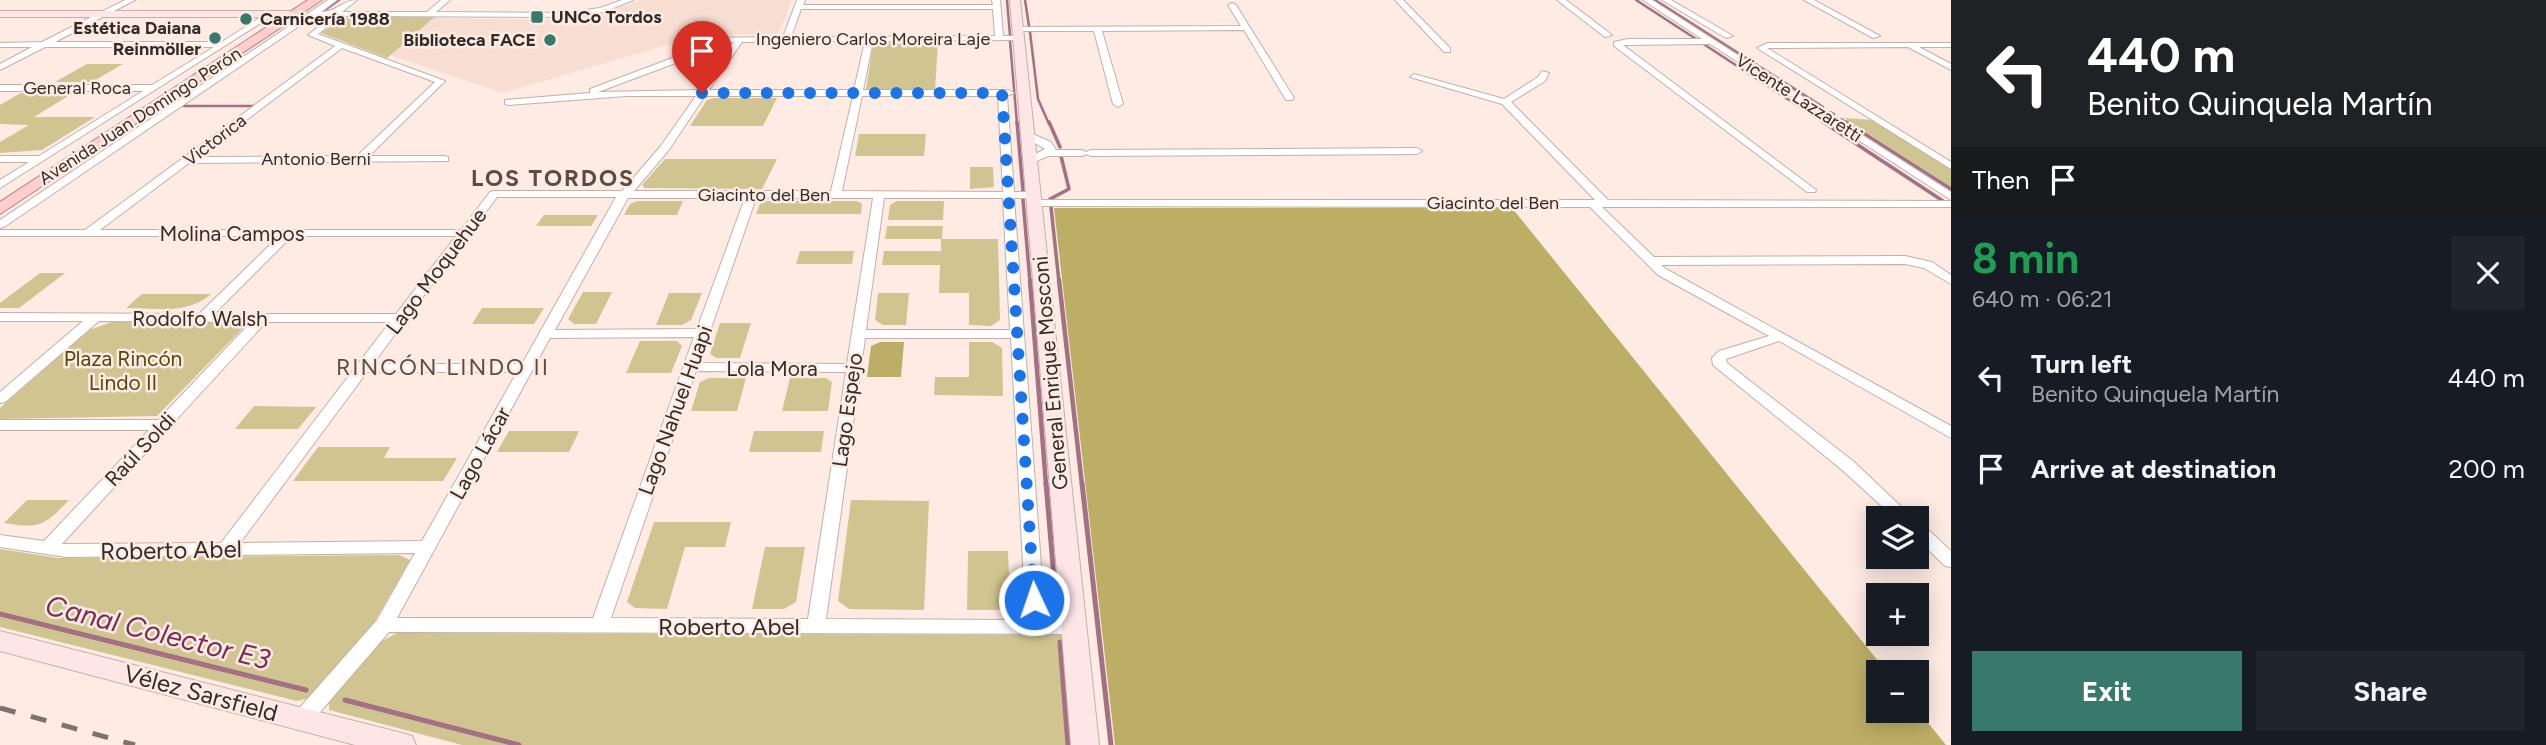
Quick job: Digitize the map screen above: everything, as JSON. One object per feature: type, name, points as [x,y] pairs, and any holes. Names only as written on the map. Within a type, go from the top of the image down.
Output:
[{"type":"main road","points":[[271,13],[316,0]]},
{"type":"main road","name":"Avenida Juan Domingo Perón","points":[[0,209],[316,0]]},
{"type":"street","points":[[0,67],[131,0]]},
{"type":"street","points":[[0,225],[333,0]]},
{"type":"street","points":[[353,0],[312,34],[441,81],[360,159]]},
{"type":"street","points":[[428,15],[446,0]]},
{"type":"street","points":[[0,14],[335,15],[364,11],[428,15],[568,15],[629,0]]},
{"type":"street","points":[[1399,0],[1447,50]]},
{"type":"street","points":[[1561,0],[1608,35]]},
{"type":"street","name":"Vicente Lazzaretti","points":[[1647,0],[1951,197]]},
{"type":"street","points":[[1666,0],[1728,36]]},
{"type":"street","points":[[1808,0],[1876,36]]},
{"type":"street","points":[[786,40],[800,3],[1003,2],[999,39]]},
{"type":"street","name":"General Enrique Mosconi","points":[[1003,2],[1018,33],[1085,745]]},
{"type":"street","points":[[1232,5],[1289,98]]},
{"type":"street","points":[[0,185],[271,13]]},
{"type":"street","name":"Ingeniero Carlos Moreira Laje","points":[[685,40],[999,39],[1018,33],[1097,29],[1246,28]]},
{"type":"street","points":[[1097,29],[1118,104]]},
{"type":"street","points":[[590,95],[598,88],[732,40]]},
{"type":"street","name":"Lago Lácar","points":[[302,719],[384,625],[624,194],[664,149],[702,93],[732,40]]},
{"type":"street","points":[[836,195],[869,40]]},
{"type":"street","points":[[1712,42],[1625,41],[1617,44],[1811,190]]},
{"type":"street","points":[[0,45],[223,44]]},
{"type":"street","name":"Victorica","points":[[88,233],[341,45]]},
{"type":"street","points":[[1907,45],[1951,67]]},
{"type":"street","points":[[1951,45],[1761,47],[1951,166]]},
{"type":"street","points":[[1504,102],[1542,79],[1545,73]]},
{"type":"street","points":[[1414,77],[1504,102],[1648,261],[1668,276],[1948,429]]},
{"type":"street","name":"General Roca","points":[[0,88],[154,88]]},
{"type":"street","points":[[508,102],[590,95],[1006,93],[1009,195],[1036,626]]},
{"type":"street","points":[[1823,113],[1862,111]]},
{"type":"street","points":[[1823,113],[1871,117]]},
{"type":"street","points":[[1028,135],[1049,146],[1050,153]]},
{"type":"street","points":[[1030,161],[1050,153],[1416,151]]},
{"type":"street","points":[[0,159],[41,159]]},
{"type":"street","name":"Antonio Berni","points":[[189,160],[444,159]]},
{"type":"street","name":"Giacinto del Ben","points":[[494,194],[1009,195],[1034,199],[1951,204]]},
{"type":"street","name":"Lago Moquehue","points":[[226,549],[494,194]]},
{"type":"street","name":"Lago Nahuel Huapi","points":[[599,626],[751,195]]},
{"type":"street","name":"Lago Espejo","points":[[816,626],[879,195]]},
{"type":"street","name":"Molina Campos","points":[[0,233],[464,233]]},
{"type":"street","points":[[202,318],[289,233]]},
{"type":"street","points":[[1648,261],[1905,260],[1928,265],[1951,280]]},
{"type":"street","name":"Rodolfo Walsh","points":[[0,317],[401,318]]},
{"type":"street","points":[[0,399],[95,318]]},
{"type":"street","name":"Raúl Soldi","points":[[47,549],[262,318]]},
{"type":"street","points":[[546,334],[702,333]]},
{"type":"street","points":[[859,334],[1018,334]]},
{"type":"street","points":[[1779,337],[1724,354],[1719,358],[1720,365],[1847,466],[1892,506]]},
{"type":"street","name":"Lola Mora","points":[[690,367],[853,368]]},
{"type":"street","points":[[362,368],[527,368]]},
{"type":"street","points":[[0,425],[162,425]]},
{"type":"street","points":[[1929,540],[1951,561]]},
{"type":"street","name":"Roberto Abel","points":[[0,541],[47,549],[428,547]]},
{"type":"street","name":"Roberto Abel","points":[[384,625],[1074,627]]},
{"type":"street","name":"Vélez Sarsfield","points":[[0,641],[402,745]]},
{"type":"shaded area","points":[[640,0],[792,0],[778,34],[679,36],[674,43],[502,93],[390,55],[434,18],[547,20],[608,12]]},
{"type":"shaded area","points":[[1054,208],[1512,208],[1877,660],[1866,660],[1866,723],[1928,723],[1946,745],[1115,745]]},
{"type":"shaded area","points":[[880,342],[904,342],[901,377],[867,377],[871,346]]},
{"type":"green space","points":[[345,16],[436,16],[387,58],[321,33]]},
{"type":"green space","points":[[882,42],[938,42],[935,90],[866,89],[873,45]]},
{"type":"green space","points":[[87,64],[123,64],[92,82],[55,82]]},
{"type":"green space","points":[[21,93],[73,93],[34,117],[95,117],[42,150],[0,153],[0,142],[29,125],[0,124],[0,105]]},
{"type":"green space","points":[[777,98],[763,126],[690,126],[707,100]]},
{"type":"green space","points":[[1844,118],[1873,120],[1951,168],[1951,187]]},
{"type":"green space","points":[[859,134],[926,134],[924,156],[855,156]]},
{"type":"green space","points":[[665,159],[777,159],[762,189],[645,188],[642,185]]},
{"type":"green space","points":[[970,167],[993,167],[994,187],[970,189]]},
{"type":"green space","points":[[637,201],[683,201],[677,215],[624,215],[630,204]]},
{"type":"green space","points":[[767,201],[857,201],[862,204],[861,214],[756,214],[760,204]]},
{"type":"green space","points":[[897,201],[944,201],[943,220],[888,220],[890,205]]},
{"type":"green space","points":[[544,215],[598,215],[591,226],[536,226]]},
{"type":"green space","points":[[887,226],[943,226],[942,239],[998,239],[1000,320],[991,326],[969,325],[969,293],[939,293],[940,265],[882,265],[884,251],[941,251],[941,239],[885,239]]},
{"type":"green space","points":[[800,251],[854,251],[852,264],[796,264]]},
{"type":"green space","points":[[40,273],[65,273],[19,308],[0,308],[0,303]]},
{"type":"green space","points":[[583,292],[612,292],[596,324],[574,324],[568,319]]},
{"type":"green space","points":[[669,293],[702,293],[691,320],[682,325],[656,325]]},
{"type":"green space","points":[[878,293],[909,293],[906,325],[883,325],[875,320]]},
{"type":"green space","points":[[142,294],[211,294],[202,301],[182,308],[126,308]]},
{"type":"green space","points":[[482,308],[544,308],[534,324],[472,324]]},
{"type":"green space","name":"Plaza Rincón Lindo II","points":[[112,322],[238,322],[246,325],[157,416],[0,419],[0,408],[89,330]]},
{"type":"green space","points":[[720,323],[751,323],[740,358],[716,358],[710,354]]},
{"type":"green space","points":[[640,341],[677,341],[682,346],[671,373],[626,373]]},
{"type":"green space","points":[[969,342],[992,342],[1002,348],[1003,396],[934,395],[935,377],[969,377]]},
{"type":"green space","points":[[709,378],[746,378],[737,411],[691,411],[700,382]]},
{"type":"green space","points":[[790,378],[826,378],[832,382],[828,411],[782,411]]},
{"type":"green space","points":[[254,406],[316,407],[298,429],[235,429]]},
{"type":"green space","points":[[509,431],[579,431],[569,452],[497,452]]},
{"type":"green space","points":[[754,431],[824,431],[821,452],[749,452]]},
{"type":"green space","points":[[318,447],[390,447],[384,458],[457,458],[443,481],[293,481]]},
{"type":"green space","points":[[27,500],[69,500],[41,524],[26,526],[4,523]]},
{"type":"green space","points":[[851,500],[929,501],[924,610],[849,609],[838,601]]},
{"type":"green space","points":[[654,522],[731,522],[725,547],[685,547],[667,609],[635,608],[627,602]]},
{"type":"green space","points":[[765,547],[805,547],[796,602],[784,609],[752,609]]},
{"type":"green space","points":[[0,549],[58,558],[399,555],[410,560],[368,633],[309,698],[297,701],[0,627]]},
{"type":"green space","points":[[968,551],[1008,551],[1010,603],[1001,610],[967,610]]},
{"type":"green space","points":[[397,633],[1060,635],[1065,637],[1076,745],[462,745],[329,710],[329,702],[382,641]]},
{"type":"waterway","points":[[322,12],[339,0]]},
{"type":"waterway","points":[[1007,0],[1010,36]]},
{"type":"waterway","points":[[1025,0],[1029,26]]},
{"type":"waterway","points":[[1636,0],[1696,39]]},
{"type":"waterway","points":[[1655,0],[1823,107]]},
{"type":"waterway","points":[[1030,32],[1038,99],[1049,124]]},
{"type":"waterway","points":[[1010,41],[1017,124]]},
{"type":"waterway","points":[[1702,43],[1826,124]]},
{"type":"waterway","points":[[184,106],[259,106]]},
{"type":"waterway","points":[[1830,112],[1834,114]]},
{"type":"waterway","points":[[1841,119],[1849,124]]},
{"type":"waterway","points":[[1017,122],[1023,191]]},
{"type":"waterway","points":[[1049,122],[1060,147]]},
{"type":"waterway","points":[[1823,122],[1943,201]]},
{"type":"waterway","points":[[1846,122],[1951,189]]},
{"type":"waterway","points":[[1050,199],[1069,189],[1061,156]]},
{"type":"waterway","points":[[1023,200],[1030,282]]},
{"type":"waterway","points":[[1051,207],[1059,282]]},
{"type":"waterway","points":[[1030,280],[1046,485]]},
{"type":"waterway","points":[[1059,280],[1082,485]]},
{"type":"waterway","points":[[1046,483],[1057,613]]},
{"type":"waterway","points":[[1082,483],[1111,745]]},
{"type":"waterway","name":"Canal Colector E3","points":[[0,614],[306,690]]},
{"type":"waterway","points":[[1060,642],[1068,745]]},
{"type":"waterway","name":"Canal Colector E3","points":[[345,700],[519,745]]},
{"type":"railway","points":[[0,708],[135,745]]},
{"type":"place","name":"UNCo Tordos","points":[[537,17]]},
{"type":"place","name":"Carnicería 1988","points":[[246,19]]},
{"type":"place","name":"Estética Daiana Reinmöller","points":[[215,38]]},
{"type":"place","name":"Biblioteca FACE","points":[[550,40]]},
{"type":"district","name":"LOS TORDOS","points":[[553,178]]},
{"type":"district","name":"RINCÓN LINDO II","points":[[443,367]]},
{"type":"route","points":[[702,93],[1002,93],[1034,600]]}]
